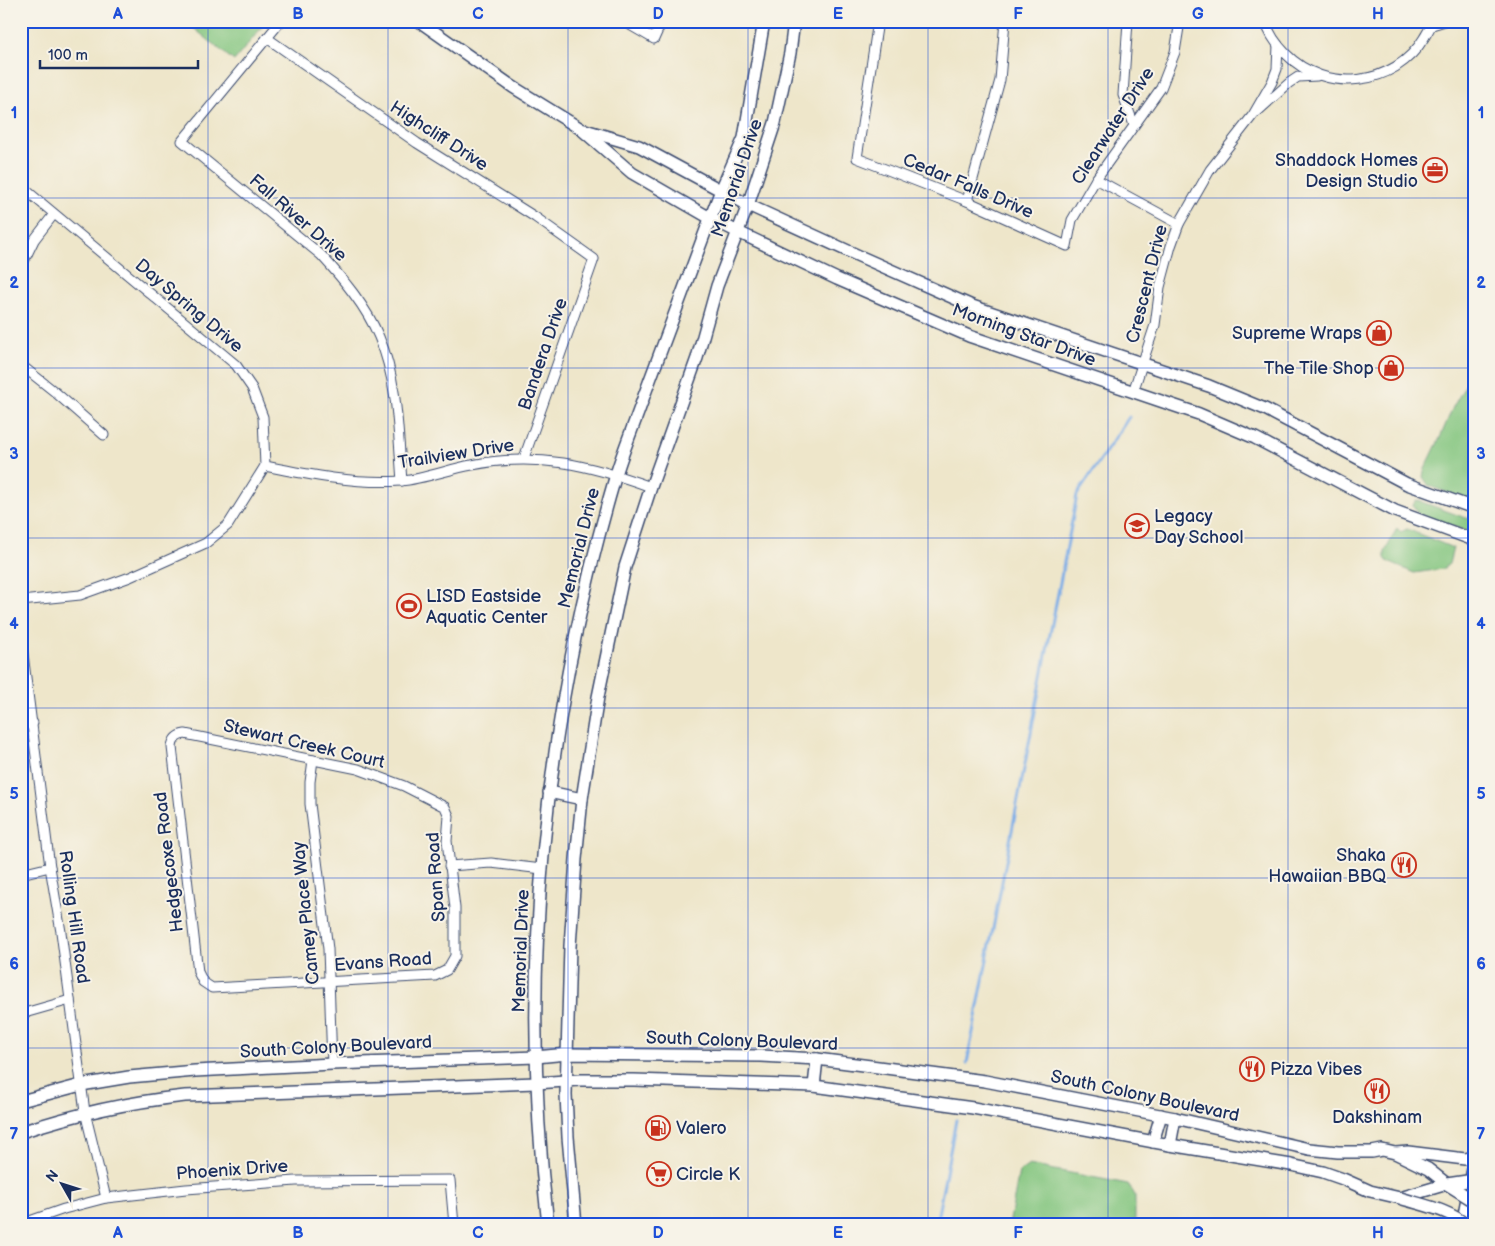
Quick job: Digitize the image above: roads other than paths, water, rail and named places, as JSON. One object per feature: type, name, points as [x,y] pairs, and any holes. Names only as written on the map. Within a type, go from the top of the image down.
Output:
[{"type":"main road","name":"Morning Star Drive","points":[[419,21],[513,87],[581,129],[632,173],[738,232],[837,279],[969,336],[1199,414],[1255,438],[1371,500],[1435,528],[1474,540]]},
{"type":"main road","name":"Memorial Drive","points":[[548,1225],[536,1083],[537,946],[549,792],[566,683],[593,556],[616,474],[710,218],[744,138],[764,21]]},
{"type":"main road","name":"Memorial Drive","points":[[576,1225],[568,1137],[566,1081],[570,946],[582,799],[598,697],[625,567],[651,486],[697,358],[717,286],[748,205],[775,123],[790,53],[794,21]]},
{"type":"main road","name":"Morning Star Drive","points":[[581,129],[639,146],[748,205],[972,306],[1209,386],[1265,409],[1407,484],[1474,508]]},
{"type":"main road","points":[[549,792],[582,799]]},
{"type":"main road","name":"South Colony Boulevard","points":[[21,1102],[82,1085],[129,1077],[195,1071],[536,1057],[567,1054],[761,1056],[817,1059],[985,1081],[1175,1118],[1310,1149],[1338,1152],[1372,1152],[1382,1150],[1394,1153],[1428,1169],[1447,1184],[1474,1200]]},
{"type":"main road","points":[[814,1086],[817,1059]]},
{"type":"main road","points":[[21,1132],[86,1112],[150,1100],[186,1096],[566,1081],[709,1081],[814,1086],[973,1108],[1170,1145],[1291,1165],[1323,1172],[1383,1194],[1446,1213],[1458,1218],[1466,1225]]},
{"type":"main road","points":[[1154,1142],[1160,1115]]},
{"type":"main road","points":[[1170,1145],[1175,1118]]},
{"type":"main road","points":[[1394,1153],[1408,1152],[1465,1159],[1474,1157]]},
{"type":"main road","points":[[1462,1225],[1474,1163]]},
{"type":"main road","points":[[1400,1198],[1447,1184],[1474,1180]]},
{"type":"street","points":[[267,38],[281,21]]},
{"type":"street","points":[[623,21],[654,40],[662,21]]},
{"type":"street","name":"Cedar Falls Drive","points":[[878,21],[857,158],[967,201],[1067,246]]},
{"type":"street","points":[[967,201],[1000,80],[1006,21]]},
{"type":"street","points":[[1128,21],[1123,95],[1134,125]]},
{"type":"street","name":"Clearwater Drive","points":[[1067,246],[1072,220],[1096,179],[1162,88],[1175,52],[1180,21]]},
{"type":"street","points":[[1265,21],[1278,45],[1294,62],[1317,76],[1344,81],[1372,78],[1397,67],[1418,49],[1432,23],[1444,21]]},
{"type":"street","name":"Fall River Drive","points":[[267,38],[182,141],[321,255],[340,275],[354,294],[379,337],[387,362],[394,392],[402,481]]},
{"type":"street","name":"Highcliff Drive","points":[[267,38],[417,143],[535,217],[594,259]]},
{"type":"street","name":"Crescent Drive","points":[[1133,392],[1155,325],[1160,287],[1178,224],[1210,170],[1253,115],[1278,69],[1278,45]]},
{"type":"street","name":"Crescent Drive","points":[[1253,115],[1289,83],[1298,78],[1317,76]]},
{"type":"street","points":[[1096,179],[1178,224]]},
{"type":"street","name":"Day Spring Drive","points":[[21,186],[236,365],[252,388],[263,417],[265,466]]},
{"type":"street","points":[[21,267],[34,240],[54,214]]},
{"type":"street","name":"Bandera Drive","points":[[524,458],[594,259]]},
{"type":"street","points":[[21,365],[104,435]]},
{"type":"street","name":"Trailview Drive","points":[[265,466],[349,480],[402,481],[474,464],[524,458],[559,461],[616,474],[651,486]]},
{"type":"street","points":[[21,601],[80,594],[130,577],[206,543],[228,526],[265,466]]},
{"type":"street","name":"Rolling Hill Road","points":[[21,638],[50,867],[86,1112],[106,1198]]},
{"type":"street","points":[[21,726],[33,723]]},
{"type":"street","name":"Stewart Creek Court","points":[[176,738],[185,734],[358,770],[390,780],[442,804],[448,811]]},
{"type":"street","name":"Hedgecoxe Road","points":[[176,738],[172,742],[172,747],[198,972],[203,982]]},
{"type":"street","name":"Camey Place Way","points":[[313,760],[310,804],[328,949],[332,1064]]},
{"type":"street","name":"Span Road","points":[[447,970],[455,956],[455,908],[447,842],[448,811]]},
{"type":"street","points":[[449,866],[491,863],[542,869]]},
{"type":"street","points":[[21,874],[50,867]]},
{"type":"street","name":"Evans Road","points":[[203,982],[212,988],[435,976],[447,970]]},
{"type":"street","points":[[21,1014],[70,1000]]},
{"type":"street","name":"Phoenix Drive","points":[[21,1224],[64,1209],[106,1198],[186,1189],[296,1182],[450,1180],[454,1225]]},
{"type":"waterway","points":[[967,1063],[1077,495],[1129,417]]},
{"type":"waterway","points":[[936,1225],[956,1120]]},
{"type":"place","name":"Shaddock Homes Design Studio","points":[[1435,170]]},
{"type":"place","name":"Supreme Wraps","points":[[1379,333]]},
{"type":"place","name":"The Tile Shop","points":[[1391,368]]},
{"type":"place","name":"Legacy Day School","points":[[1137,526]]},
{"type":"place","name":"LISD Eastside Aquatic Center","points":[[409,606]]},
{"type":"place","name":"Shaka Hawaiian BBQ","points":[[1404,865]]},
{"type":"place","name":"Pizza Vibes","points":[[1252,1069]]},
{"type":"place","name":"Dakshinam","points":[[1377,1091]]},
{"type":"place","name":"Valero","points":[[658,1128]]},
{"type":"place","name":"Circle K","points":[[659,1174]]}]
